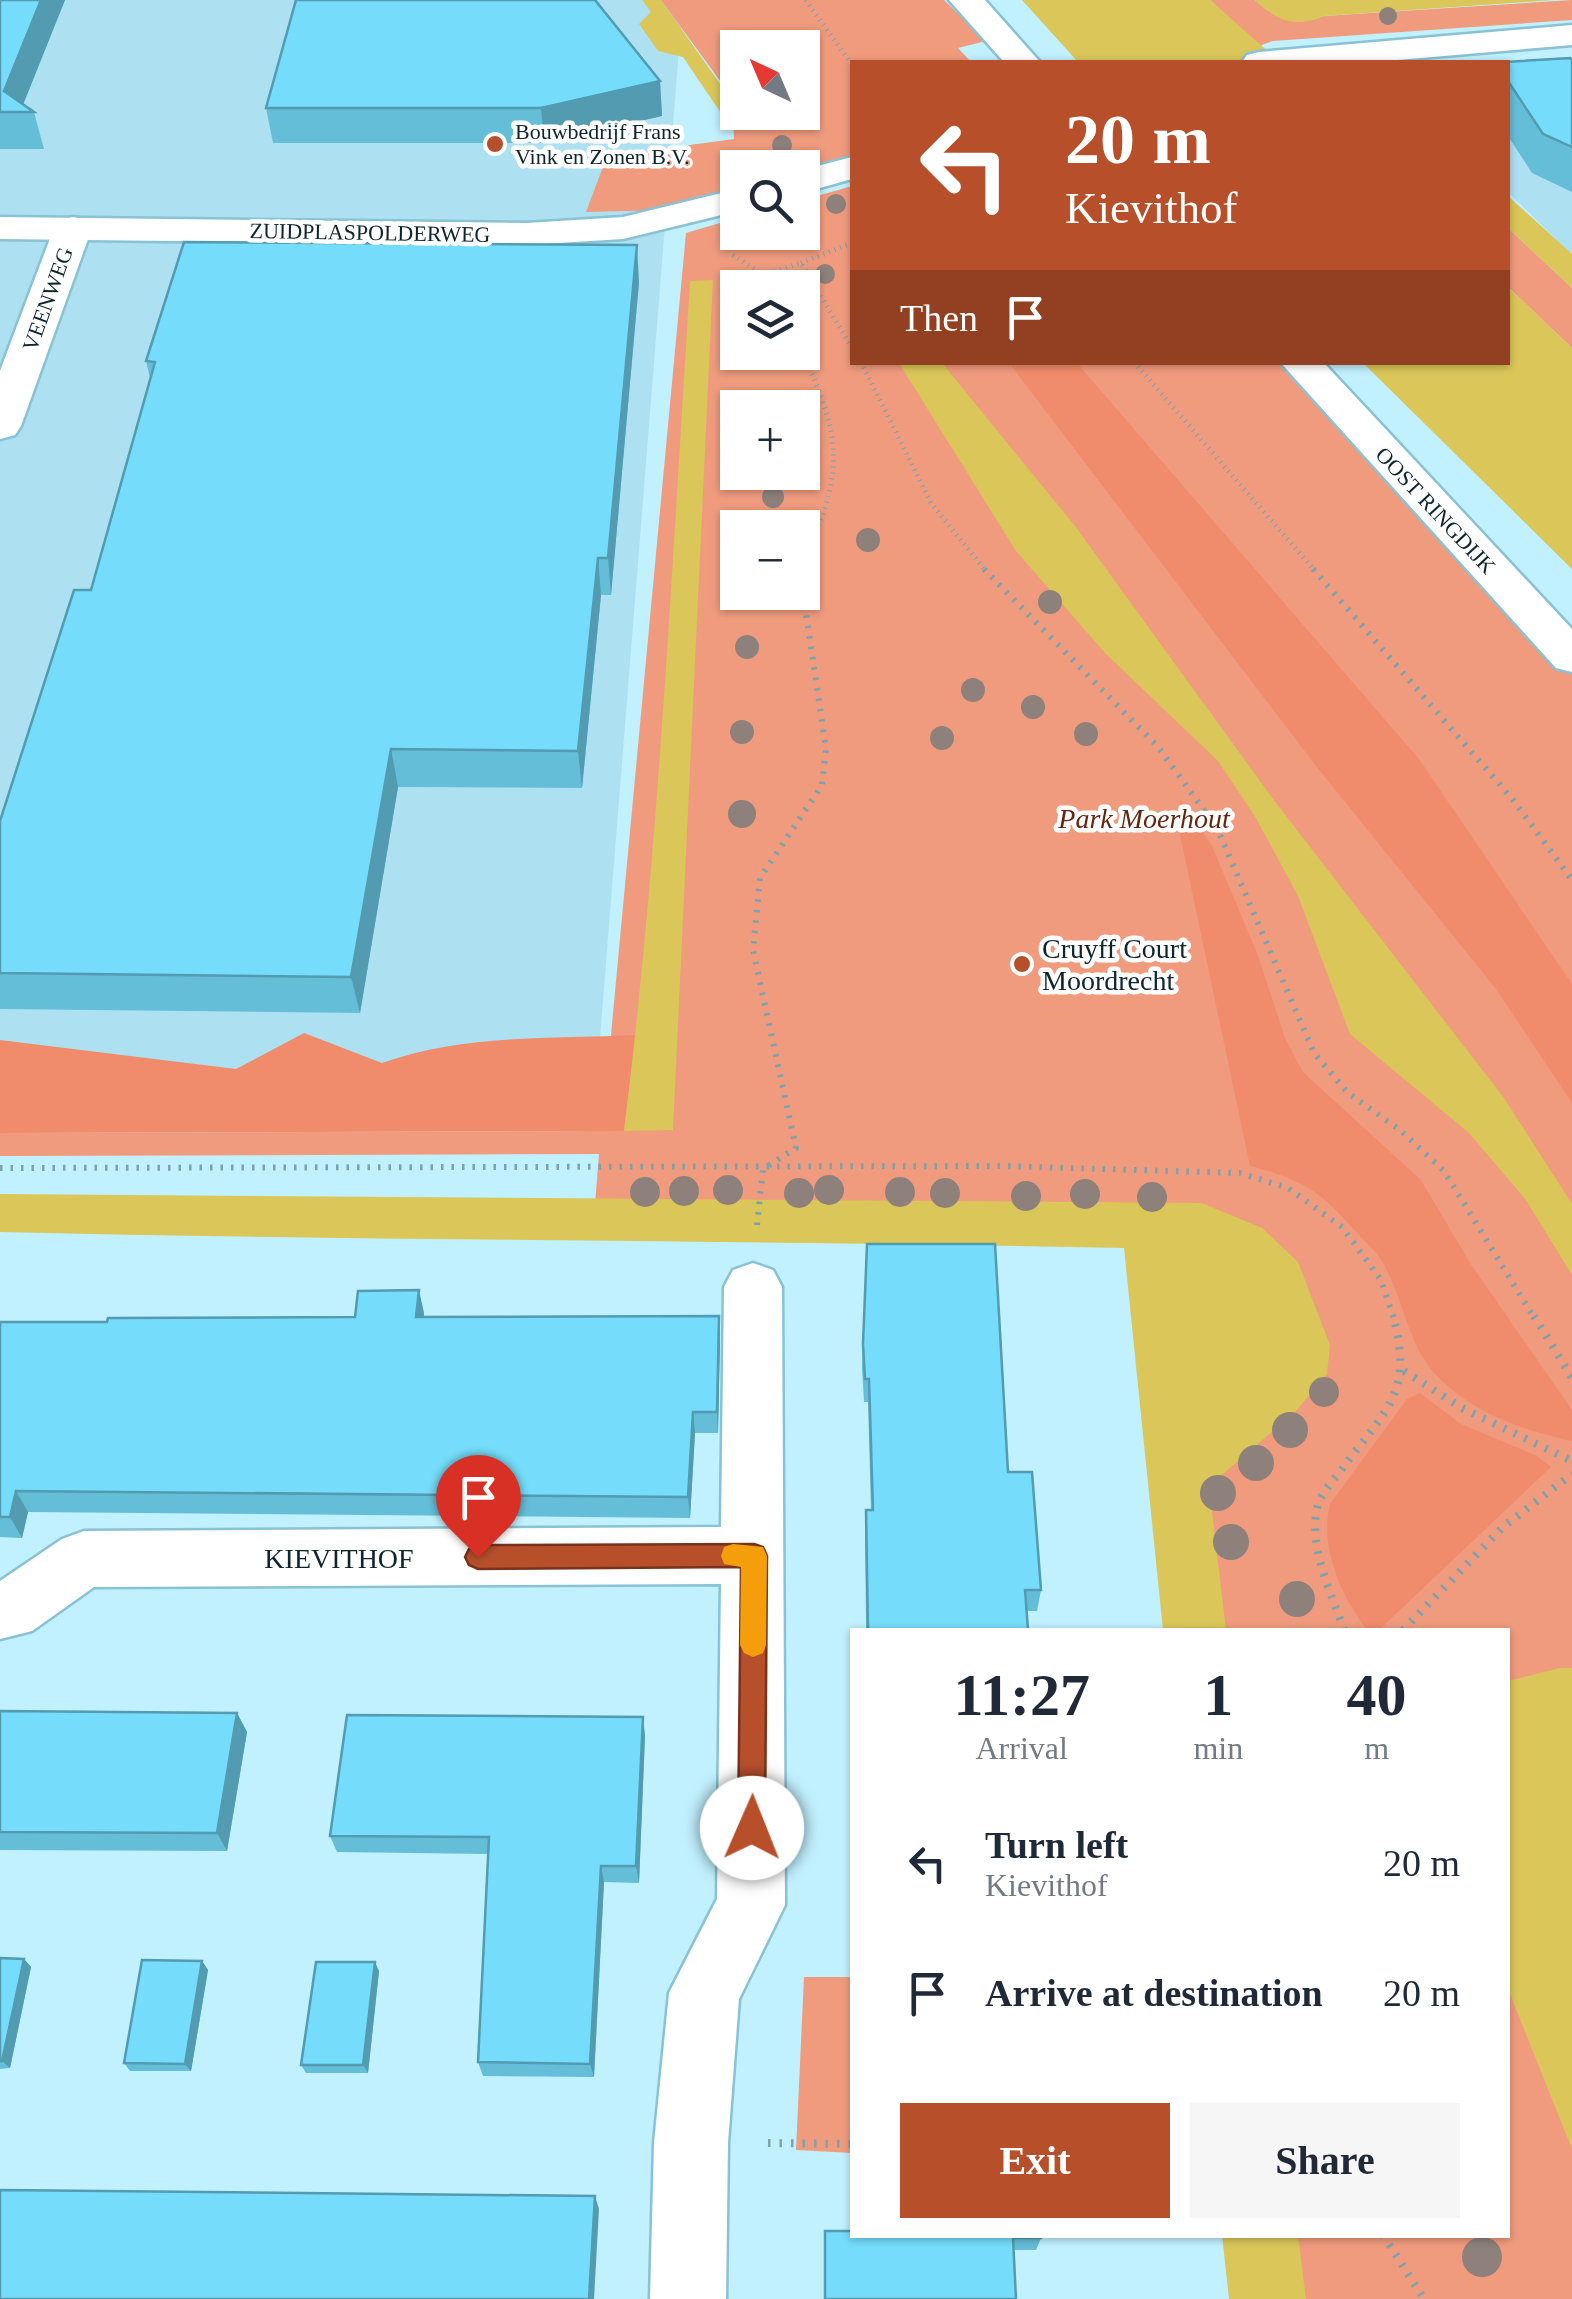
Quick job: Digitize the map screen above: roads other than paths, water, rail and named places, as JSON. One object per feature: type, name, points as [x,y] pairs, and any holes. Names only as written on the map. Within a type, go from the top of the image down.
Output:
[{"type":"street","points":[[966,0],[1021,60]]},
{"type":"street","points":[[1269,60],[1572,35]]},
{"type":"street","points":[[820,177],[850,169]]},
{"type":"street","name":"ZUIDPLASPOLDERWEG","points":[[0,228],[526,234],[623,228],[720,204]]},
{"type":"street","name":"VEENWEG","points":[[0,426],[73,228]]},
{"type":"street","name":"OOST RINGDIJK","points":[[1303,365],[1572,657]]},
{"type":"street","points":[[688,2299],[691,2143],[704,1992],[751,1905],[753,1287]]},
{"type":"street","name":"KIEVITHOF","points":[[0,1610],[10,1610],[84,1560],[754,1556]]},
{"type":"place","name":"Bouwbedrijf Frans Vink en Zonen B.V.","points":[[495,144]]},
{"type":"place","name":"Cruyff Court Moordrecht","points":[[1022,964]]},
{"type":"park label","name":"Park Moerhout","points":[[1144,818]]}]
